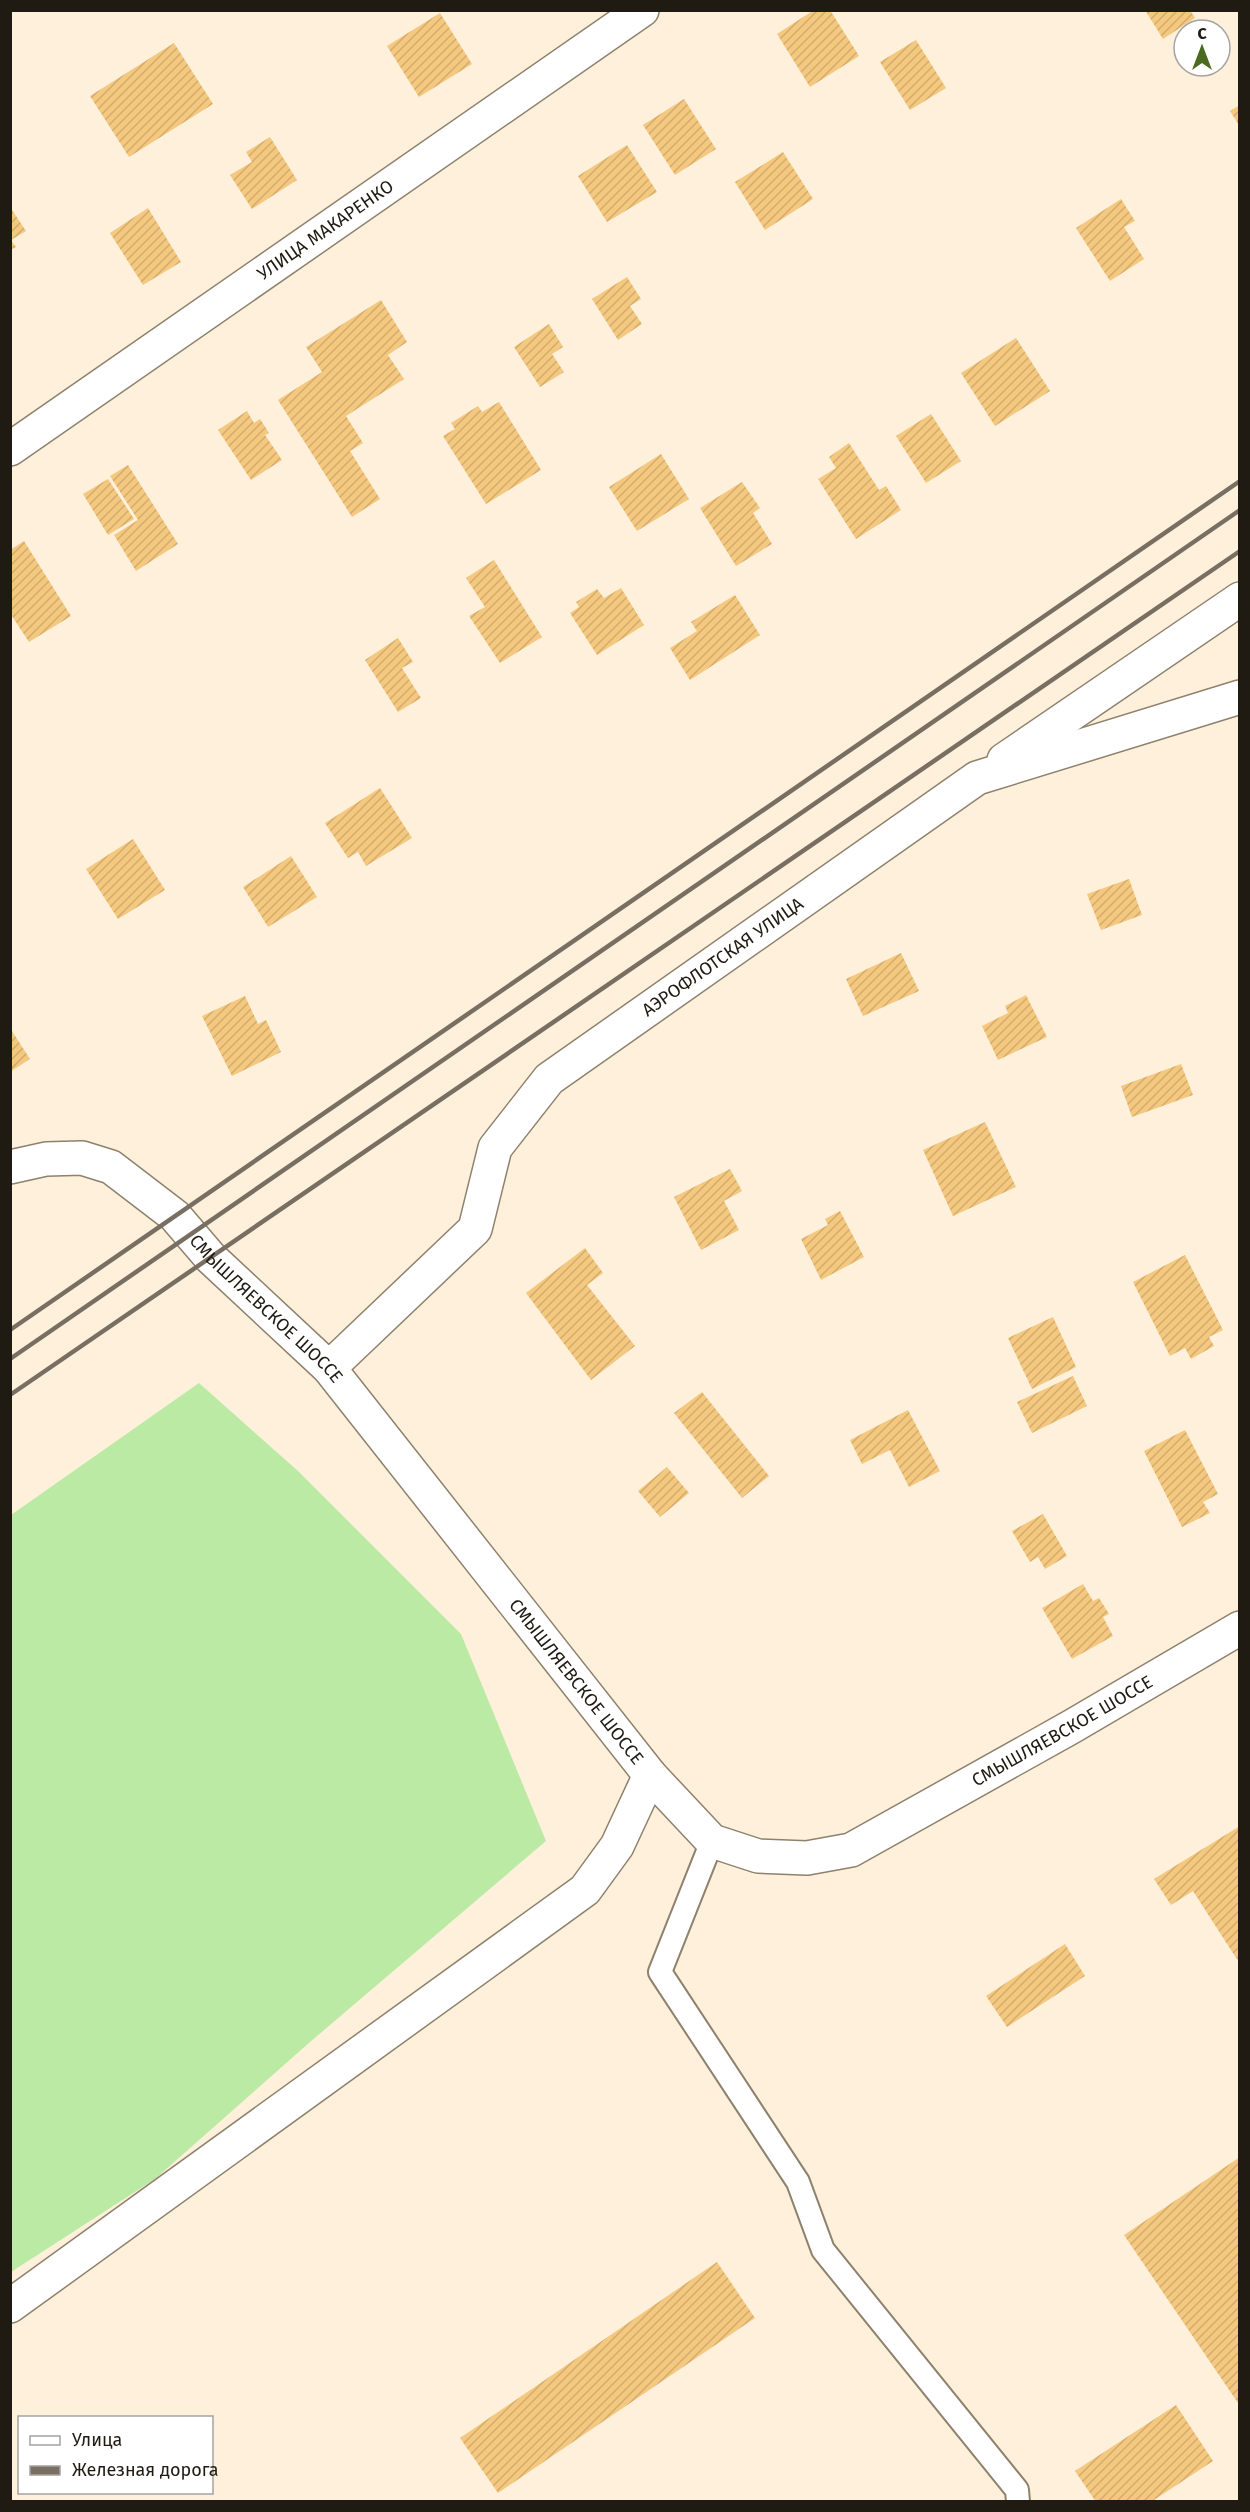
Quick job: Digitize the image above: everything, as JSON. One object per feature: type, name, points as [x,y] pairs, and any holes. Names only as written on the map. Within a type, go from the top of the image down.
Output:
[{"type":"street","name":"УЛИЦА МАКАРЕНКО","points":[[10,449],[642,10]]},
{"type":"street","points":[[977,778],[1239,599]]},
{"type":"street","name":"АЭРОФЛОТСКАЯ УЛИЦА","points":[[329,1368],[476,1229],[495,1148],[549,1080],[977,778],[1239,698]]},
{"type":"street","name":"СМЫШЛЯЕВСКОЕ ШОССЕ","points":[[10,1167],[46,1158],[82,1158],[111,1167],[175,1216],[210,1258],[329,1368],[650,1775],[712,1841],[758,1856],[807,1858],[851,1850],[1071,1727],[1239,1628]]},
{"type":"street","points":[[10,2306],[585,1890],[617,1846],[650,1775]]},
{"type":"lane","points":[[712,1841],[660,1972],[798,2182],[823,2250],[1017,2490],[1018,2502]]},
{"type":"green space","points":[[199,1383],[298,1471],[461,1634],[546,1841],[310,2042],[155,2179],[11,2272],[11,1515]]},
{"type":"building","points":[[814,10],[830,10],[859,56],[810,87],[777,34]]},
{"type":"building","points":[[1145,10],[1190,10],[1195,18],[1172,18],[1172,33],[1163,39]]},
{"type":"building","points":[[440,13],[472,64],[419,97],[387,46]]},
{"type":"building","points":[[916,40],[946,88],[910,110],[880,62]]},
{"type":"building","points":[[174,43],[213,104],[129,157],[90,96]]},
{"type":"building","points":[[684,99],[716,149],[675,175],[643,125]]},
{"type":"building","points":[[1240,105],[1240,127],[1230,111]]},
{"type":"building","points":[[270,137],[297,180],[252,209],[230,175],[252,162],[246,152]]},
{"type":"building","points":[[627,145],[657,192],[607,222],[578,176]]},
{"type":"building","points":[[783,152],[813,199],[765,230],[735,182]]},
{"type":"building","points":[[1121,199],[1135,221],[1124,227],[1144,259],[1110,281],[1076,228]]},
{"type":"building","points":[[10,207],[26,231],[11,240],[16,247],[10,250]]},
{"type":"building","points":[[148,208],[181,262],[143,285],[110,233]]},
{"type":"building","points":[[627,277],[641,299],[630,306],[642,324],[618,340],[592,299]]},
{"type":"building","points":[[381,300],[407,342],[388,355],[404,379],[346,416],[363,443],[350,451],[380,499],[352,517],[278,400],[322,372],[306,347]]},
{"type":"building","points":[[549,324],[563,347],[552,354],[564,372],[540,387],[514,347]]},
{"type":"building","points":[[1016,338],[1050,391],[995,426],[961,373]]},
{"type":"building","points":[[499,402],[541,470],[486,504],[443,436],[455,429],[451,423],[478,406],[482,412]]},
{"type":"building","points":[[247,411],[254,423],[260,419],[269,433],[265,435],[282,460],[251,480],[218,430]]},
{"type":"building","points":[[931,414],[961,461],[926,483],[896,436]]},
{"type":"building","points":[[849,443],[879,490],[886,486],[901,510],[856,539],[818,479],[836,468],[829,457]]},
{"type":"building","points":[[661,454],[689,499],[637,531],[609,487]]},
{"type":"building","points":[[128,465],[178,544],[136,571],[114,535],[138,520],[110,476]]},
{"type":"building","points":[[108,479],[134,519],[108,535],[83,494]]},
{"type":"building","points":[[742,482],[760,508],[753,513],[772,544],[736,566],[700,508]]},
{"type":"building","points":[[24,541],[71,616],[29,642],[10,613],[10,550]]},
{"type":"building","points":[[494,560],[542,637],[500,663],[469,616],[485,607],[466,578]]},
{"type":"building","points":[[621,588],[644,625],[597,655],[570,613],[579,607],[576,602],[597,589],[604,598]]},
{"type":"building","points":[[735,595],[760,635],[690,680],[670,648],[697,631],[691,622]]},
{"type":"building","points":[[398,638],[413,662],[402,668],[421,698],[398,712],[365,660]]},
{"type":"building","points":[[380,788],[412,838],[366,866],[358,852],[348,858],[325,823]]},
{"type":"building","points":[[133,839],[165,890],[118,919],[86,869]]},
{"type":"building","points":[[291,856],[317,897],[268,927],[243,887]]},
{"type":"building","points":[[1129,879],[1142,915],[1101,930],[1087,894]]},
{"type":"building","points":[[901,953],[919,991],[863,1016],[846,979]]},
{"type":"building","points":[[1026,995],[1047,1037],[998,1060],[982,1026],[1008,1013],[1005,1006]]},
{"type":"building","points":[[245,996],[258,1024],[266,1020],[281,1052],[232,1076],[202,1016]]},
{"type":"building","points":[[10,1028],[30,1059],[10,1072]]},
{"type":"building","points":[[1181,1064],[1193,1095],[1132,1117],[1121,1086]]},
{"type":"building","points":[[985,1122],[1016,1187],[953,1216],[923,1150]]},
{"type":"building","points":[[730,1169],[742,1191],[724,1201],[739,1230],[701,1250],[674,1197]]},
{"type":"building","points":[[840,1211],[864,1257],[821,1280],[801,1239],[828,1225],[825,1219]]},
{"type":"building","points":[[585,1248],[603,1273],[587,1285],[635,1346],[591,1380],[526,1293]]},
{"type":"building","points":[[1185,1255],[1223,1330],[1209,1337],[1214,1346],[1191,1359],[1185,1348],[1170,1356],[1133,1282]]},
{"type":"building","points":[[1053,1317],[1076,1367],[1032,1389],[1008,1338]]},
{"type":"building","points":[[1073,1376],[1087,1406],[1032,1433],[1017,1402]]},
{"type":"building","points":[[702,1392],[769,1476],[742,1498],[674,1413]]},
{"type":"building","points":[[908,1410],[940,1471],[909,1487],[890,1450],[862,1464],[850,1440]]},
{"type":"building","points":[[1185,1430],[1218,1494],[1203,1502],[1210,1513],[1182,1527],[1144,1451]]},
{"type":"building","points":[[667,1467],[689,1493],[660,1517],[638,1491]]},
{"type":"building","points":[[1043,1514],[1067,1556],[1045,1569],[1038,1557],[1030,1562],[1012,1531]]},
{"type":"building","points":[[1083,1584],[1093,1601],[1099,1598],[1109,1614],[1103,1617],[1113,1636],[1072,1659],[1042,1608]]},
{"type":"building","points":[[1240,1826],[1240,1964],[1193,1891],[1171,1905],[1154,1879]]},
{"type":"building","points":[[1065,1944],[1085,1976],[1007,2027],[986,1996]]},
{"type":"building","points":[[1240,2157],[1240,2406],[1124,2235]]},
{"type":"building","points":[[717,2262],[755,2318],[498,2493],[460,2438]]},
{"type":"building","points":[[1176,2405],[1213,2461],[1151,2502],[1096,2502],[1075,2471]]},
{"type":"railway","points":[[10,1330],[1240,481]]},
{"type":"railway","points":[[10,1359],[1240,510]]},
{"type":"railway","points":[[10,1395],[1240,551]]}]
